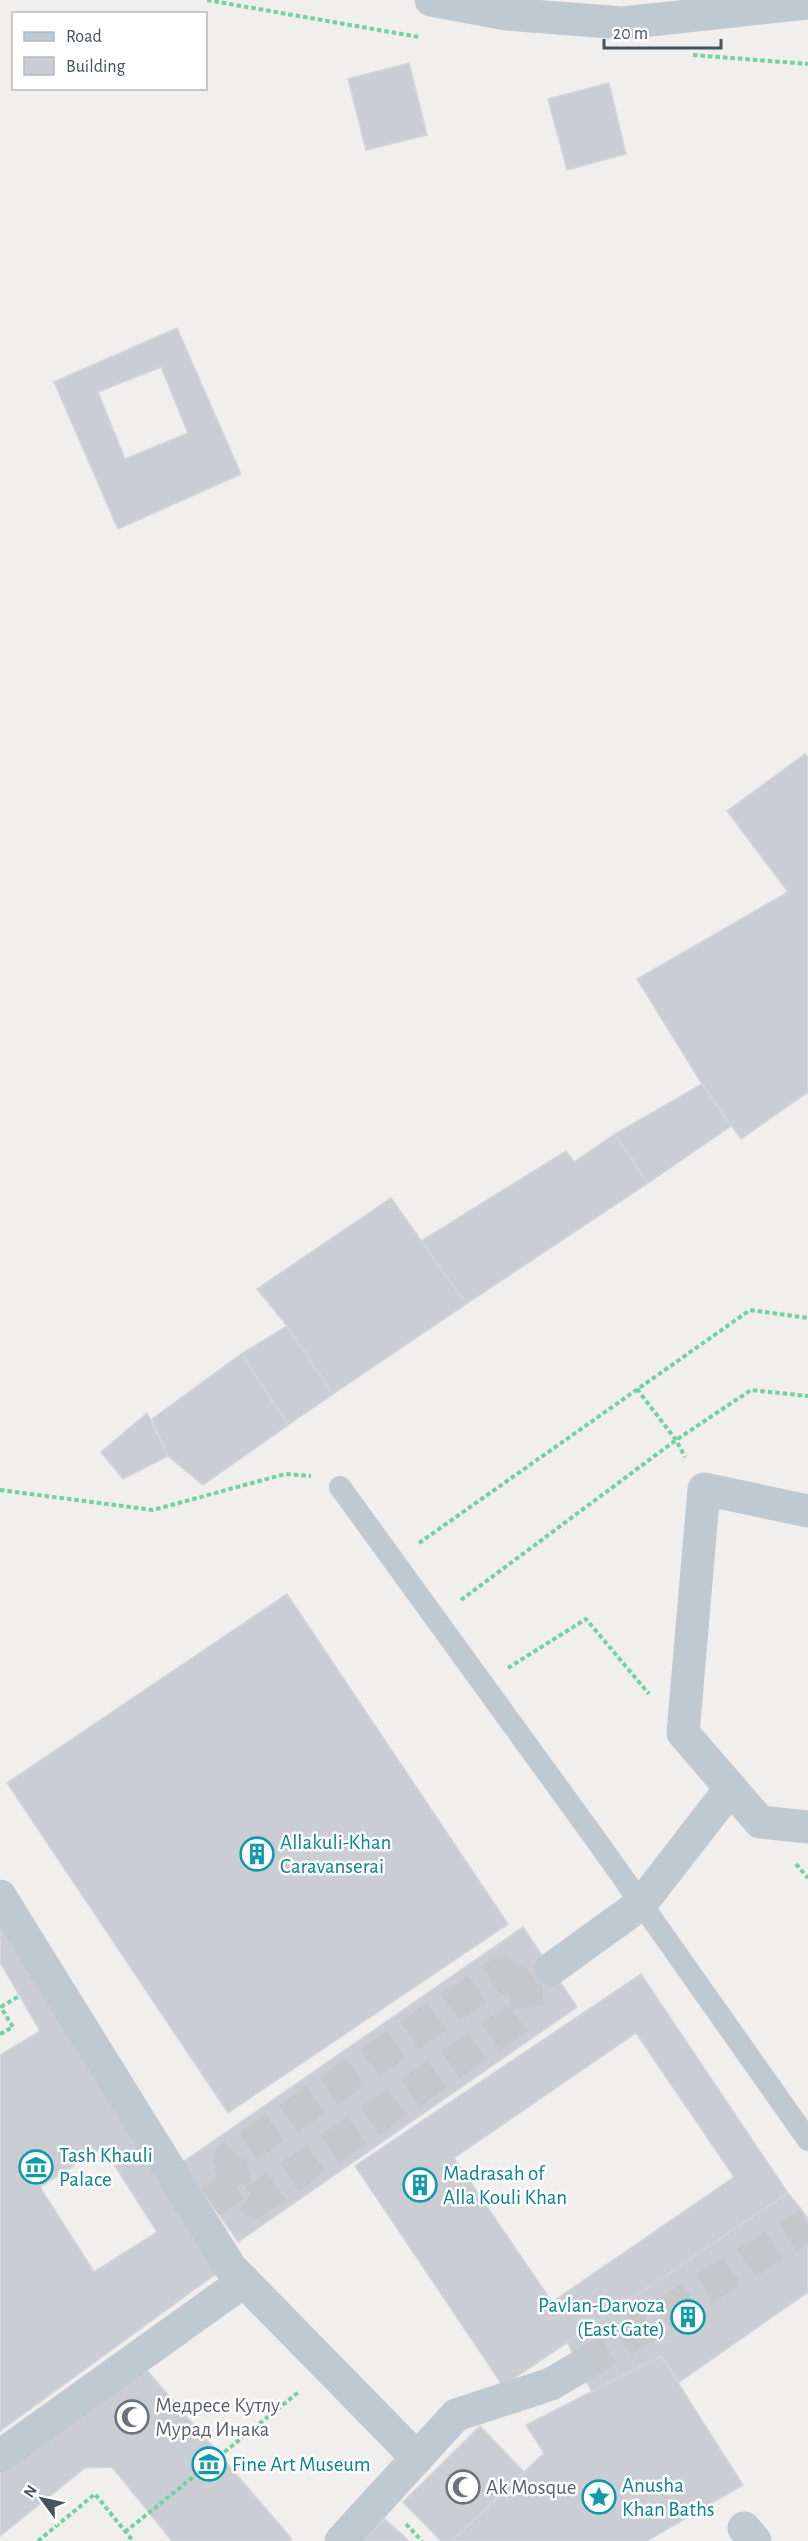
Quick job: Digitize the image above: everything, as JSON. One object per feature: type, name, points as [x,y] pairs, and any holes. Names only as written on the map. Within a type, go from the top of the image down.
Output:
[{"type":"street","points":[[431,0],[506,14],[623,22],[808,3]]},
{"type":"street","points":[[808,1511],[704,1489],[683,1733],[760,1822],[808,1827]]},
{"type":"street","points":[[551,1969],[641,1904],[731,1788]]},
{"type":"street","points":[[0,1896],[203,2207],[230,2267],[417,2458]]},
{"type":"street","points":[[0,2456],[244,2281]]},
{"type":"street","points":[[341,2541],[456,2415],[551,2384],[580,2367]]},
{"type":"lane","points":[[340,1487],[808,2140]]},
{"type":"path","points":[[394,1561],[750,1310],[808,1318]]},
{"type":"path","points":[[637,1389],[676,1440],[704,1489]]},
{"type":"path","points":[[436,1619],[676,1440],[751,1390],[808,1396]]},
{"type":"path","points":[[0,1490],[153,1510],[285,1474],[318,1476]]},
{"type":"path","points":[[483,1684],[586,1619],[683,1733]]},
{"type":"path","points":[[0,2005],[13,2027],[0,2034]]},
{"type":"path","points":[[125,2532],[329,2368]]},
{"type":"path","points":[[38,2541],[95,2494],[133,2541]]},
{"type":"building","points":[[409,63],[427,135],[366,150],[348,79]]},
{"type":"building","points":[[609,83],[626,154],[567,170],[548,99]]},
{"type":"building","points":[[177,328],[241,474],[118,529],[54,382]],"holes":[[[161,367],[188,433],[125,459],[98,392]]]},
{"type":"building","points":[[805,754],[808,757],[808,1092],[741,1139],[702,1084],[637,979],[788,892],[727,811]]},
{"type":"building","points":[[702,1084],[731,1126],[648,1183],[615,1134]]},
{"type":"building","points":[[615,1134],[648,1183],[466,1304],[421,1241],[566,1151],[574,1162]]},
{"type":"building","points":[[391,1198],[466,1304],[333,1394],[287,1326],[257,1289]]},
{"type":"building","points":[[287,1326],[333,1394],[288,1425],[241,1354]]},
{"type":"building","points":[[241,1354],[288,1425],[203,1485],[168,1456],[152,1419]]},
{"type":"building","points":[[147,1413],[168,1456],[123,1479],[101,1452]]},
{"type":"building","name":"Allakuli-Khan Caravanserai","points":[[287,1594],[508,1924],[228,2113],[7,1783]]},
{"type":"building","name":"Tash Khauli Palace","points":[[0,1925],[217,2273],[0,2431],[0,2055],[40,2031],[0,1962]],"holes":[[[103,2147],[157,2232],[94,2272],[40,2187]]]},
{"type":"building","points":[[523,1927],[577,2007],[238,2242],[183,2162]]},
{"type":"building","name":"Madrasah of Alla Kouli Khan","points":[[641,1974],[788,2193],[503,2386],[355,2166]],"holes":[[[636,2033],[734,2177],[552,2302],[454,2158]]]},
{"type":"building","name":"Pavlan-Darvoza (East Gate)","points":[[788,2193],[808,2218],[808,2292],[678,2383],[661,2356],[592,2392],[567,2342]]},
{"type":"building","points":[[661,2356],[743,2485],[647,2541],[452,2541],[544,2453],[526,2425]]},
{"type":"building","name":"Медресе Кутлу Мурад Инака","points":[[145,2368],[292,2539],[289,2541],[172,2541],[112,2467],[85,2468],[0,2536],[0,2473]]},
{"type":"building","name":"Ak Mosque","points":[[480,2426],[524,2472],[452,2541],[441,2541],[403,2502]]},
{"type":"building","points":[[385,2519],[409,2541],[363,2541]]},
{"type":"tunnel","points":[[210,2202],[235,2185],[255,2201],[528,2011],[525,1987],[551,1969]]},
{"type":"tunnel","points":[[235,2185],[230,2158],[501,1973],[525,1987]]},
{"type":"tunnel","points":[[580,2367],[808,2224]]},
{"type":"place","name":"Allakuli-Khan Caravanserai","points":[[257,1854]]},
{"type":"place","name":"Tash Khauli Palace","points":[[36,2167]]},
{"type":"place","name":"Madrasah of Alla Kouli Khan","points":[[420,2185]]},
{"type":"place","name":"Pavlan-Darvoza (East Gate)","points":[[688,2317]]},
{"type":"place","name":"Медресе Кутлу Мурад Инака","points":[[132,2417]]},
{"type":"place","name":"Fine Art Museum","points":[[209,2464]]},
{"type":"place","name":"Ak Mosque","points":[[463,2487]]},
{"type":"place","name":"Anusha Khan Baths","points":[[599,2497]]}]
